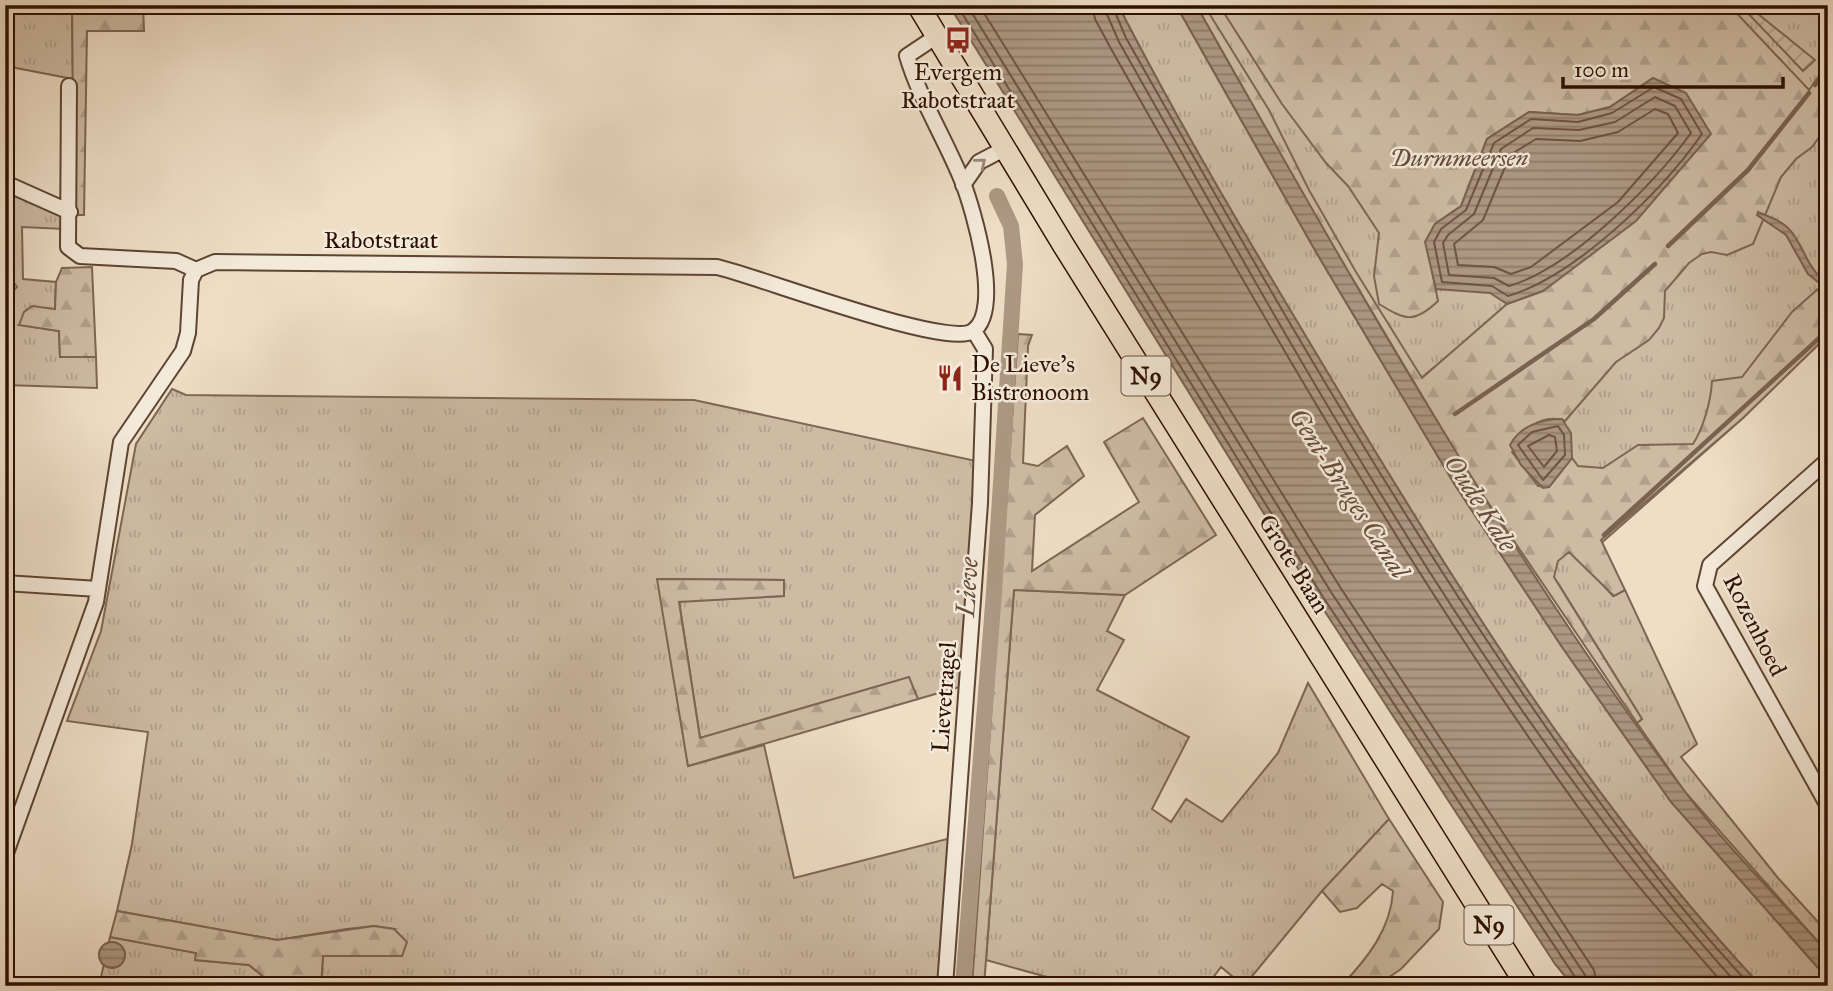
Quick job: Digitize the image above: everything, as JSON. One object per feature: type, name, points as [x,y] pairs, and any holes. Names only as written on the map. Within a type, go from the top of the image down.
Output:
[{"type":"main road","name":"N9","points":[[918,5],[1004,149]]},
{"type":"main road","name":"Grote Baan","points":[[1004,149],[1527,986]]},
{"type":"street","points":[[937,36],[907,56],[963,185],[985,272],[984,314],[974,331]]},
{"type":"street","points":[[5,856],[99,589],[121,442],[183,351],[188,333],[191,280],[196,270],[176,261],[80,256],[68,247],[69,86]]},
{"type":"street","points":[[963,185],[979,162],[1004,149]]},
{"type":"street","points":[[5,183],[70,212]]},
{"type":"street","name":"Rabotstraat","points":[[196,270],[215,261],[717,267],[755,276],[826,302],[946,335],[960,336],[974,331]]},
{"type":"street","name":"Lievetragel","points":[[945,986],[981,503],[985,349],[974,331]]},
{"type":"street","name":"Rozenhoed","points":[[1828,460],[1710,565],[1705,586],[1828,806]]},
{"type":"street","points":[[5,583],[99,589]]},
{"type":"green space","points":[[5,5],[72,5],[73,79],[16,68],[5,62]]},
{"type":"green space","points":[[72,5],[143,5],[144,31],[87,31],[84,215],[74,215]]},
{"type":"green space","points":[[1118,5],[1176,5],[1316,252],[1455,485],[1562,647],[1671,802],[1828,979],[1828,986],[1761,986],[1700,918],[1587,774],[1483,623],[1385,468],[1225,199]]},
{"type":"green space","name":"Durmmeersen","points":[[1196,5],[1828,5],[1828,335],[1743,418],[1581,561],[1613,596],[1625,590],[1697,744],[1681,757],[1778,878],[1828,933],[1828,953],[1685,792],[1637,723],[1642,719],[1558,583],[1470,476],[1809,90],[1790,73],[1415,383]]},
{"type":"green space","name":"Durmmeersen","points":[[1196,5],[1204,5],[1269,110],[1309,190],[1422,378],[1507,304],[1543,291],[1653,78],[1610,107],[1578,115],[1529,112],[1487,139],[1461,206],[1435,224],[1426,242],[1438,301],[1416,316],[1403,316],[1379,304],[1374,276],[1379,233],[1348,186],[1326,163],[1282,104],[1219,5],[1729,5],[1809,90],[1828,63],[1828,125],[1812,147],[1796,159],[1781,177],[1753,244],[1727,255],[1711,252],[1702,254],[1689,263],[1665,291],[1664,318],[1649,340],[1616,362],[1565,421],[1547,419],[1533,426],[1512,452],[1538,486],[1549,487],[1572,458],[1578,466],[1603,468],[1638,445],[1693,444],[1706,413],[1712,381],[1742,377],[1792,312],[1828,280],[1828,335],[1743,418],[1601,540],[1625,590],[1614,596],[1569,552],[1558,561],[1554,577],[1642,719],[1637,723],[1470,476],[1331,243]]},
{"type":"green space","points":[[1740,5],[1747,5],[1815,60],[1803,71]]},
{"type":"green space","points":[[5,187],[63,215],[64,229],[22,227],[23,279],[56,282],[55,309],[42,309],[19,325],[59,331],[60,357],[96,357],[97,388],[5,385],[5,300],[17,287],[14,283],[5,283]]},
{"type":"green space","points":[[92,267],[96,357],[60,357],[59,331],[19,325],[24,312],[32,306],[55,309],[56,282],[62,268]]},
{"type":"green space","points":[[1018,334],[1032,335],[1028,346],[1023,463],[1038,466],[1067,446],[1084,476],[1035,515],[1032,571],[1139,502],[1104,442],[1143,418],[1216,535],[1125,595],[1014,590],[984,986],[972,986]]},
{"type":"green space","points":[[172,389],[186,395],[694,400],[976,461],[963,686],[918,699],[908,678],[700,738],[679,601],[783,596],[784,580],[658,579],[688,766],[764,745],[794,878],[951,838],[941,986],[321,986],[323,956],[394,929],[374,926],[277,940],[117,911],[132,844],[148,732],[67,721],[101,631],[136,444]]},
{"type":"green space","points":[[657,579],[784,580],[784,596],[679,602],[700,738],[909,677],[918,699],[688,766]]},
{"type":"green space","points":[[1014,590],[1125,595],[1107,631],[1124,640],[1097,690],[1189,737],[1152,809],[1171,822],[1186,799],[1222,822],[1278,753],[1308,683],[1389,819],[1322,891],[1244,986],[1221,967],[1209,983],[1211,986],[1079,986],[986,960]]},
{"type":"green space","points":[[1389,819],[1443,902],[1439,929],[1401,969],[1376,986],[1341,986],[1360,965],[1383,931],[1393,891],[1382,884],[1357,908],[1340,912],[1322,891]]},
{"type":"green space","points":[[117,911],[277,940],[374,926],[394,929],[407,942],[402,956],[323,956],[321,986],[275,986],[249,965],[195,960],[196,953],[110,937]]},
{"type":"green space","points":[[110,937],[197,953],[196,960],[249,965],[275,986],[99,986]]},
{"type":"water","name":"Gent-Bruges Canal","points":[[949,5],[1118,5],[1170,103],[1253,247],[1385,468],[1483,623],[1587,774],[1642,847],[1700,918],[1761,986],[1573,986],[1555,964],[1318,601]]},
{"type":"water","name":"Oude Kale","points":[[1176,5],[1196,5],[1368,306],[1428,405],[1488,503],[1615,696],[1700,810],[1828,953],[1828,979],[1671,802],[1562,647],[1455,485],[1316,252]]},
{"type":"water","points":[[1653,78],[1686,93],[1711,134],[1636,221],[1543,291],[1507,304],[1490,293],[1436,289],[1425,242],[1435,224],[1461,206],[1487,139],[1529,112],[1578,115],[1610,107]]},
{"type":"water","points":[[1758,212],[1787,227],[1821,278],[1818,282],[1808,274],[1786,235],[1757,215]]},
{"type":"water","points":[[1562,419],[1571,433],[1572,458],[1549,487],[1543,488],[1521,465],[1510,445],[1525,428],[1546,420]]},
{"type":"water","points":[[112,942],[121,946],[125,955],[121,964],[112,968],[103,964],[99,955],[103,946]]},
{"type":"waterway","points":[[1815,85],[1828,69]]},
{"type":"waterway","points":[[1668,246],[1748,170],[1809,93]]},
{"type":"waterway","name":"Lieve","points":[[963,986],[994,592],[1015,264],[1011,226],[997,196]]},
{"type":"waterway","points":[[1455,414],[1594,319],[1655,264]]},
{"type":"waterway","points":[[1604,535],[1828,330]]},
{"type":"place","name":"Evergem Rabotstraat","points":[[958,40]]},
{"type":"place","name":"De Lieve's Bistronoom","points":[[950,378]]}]
